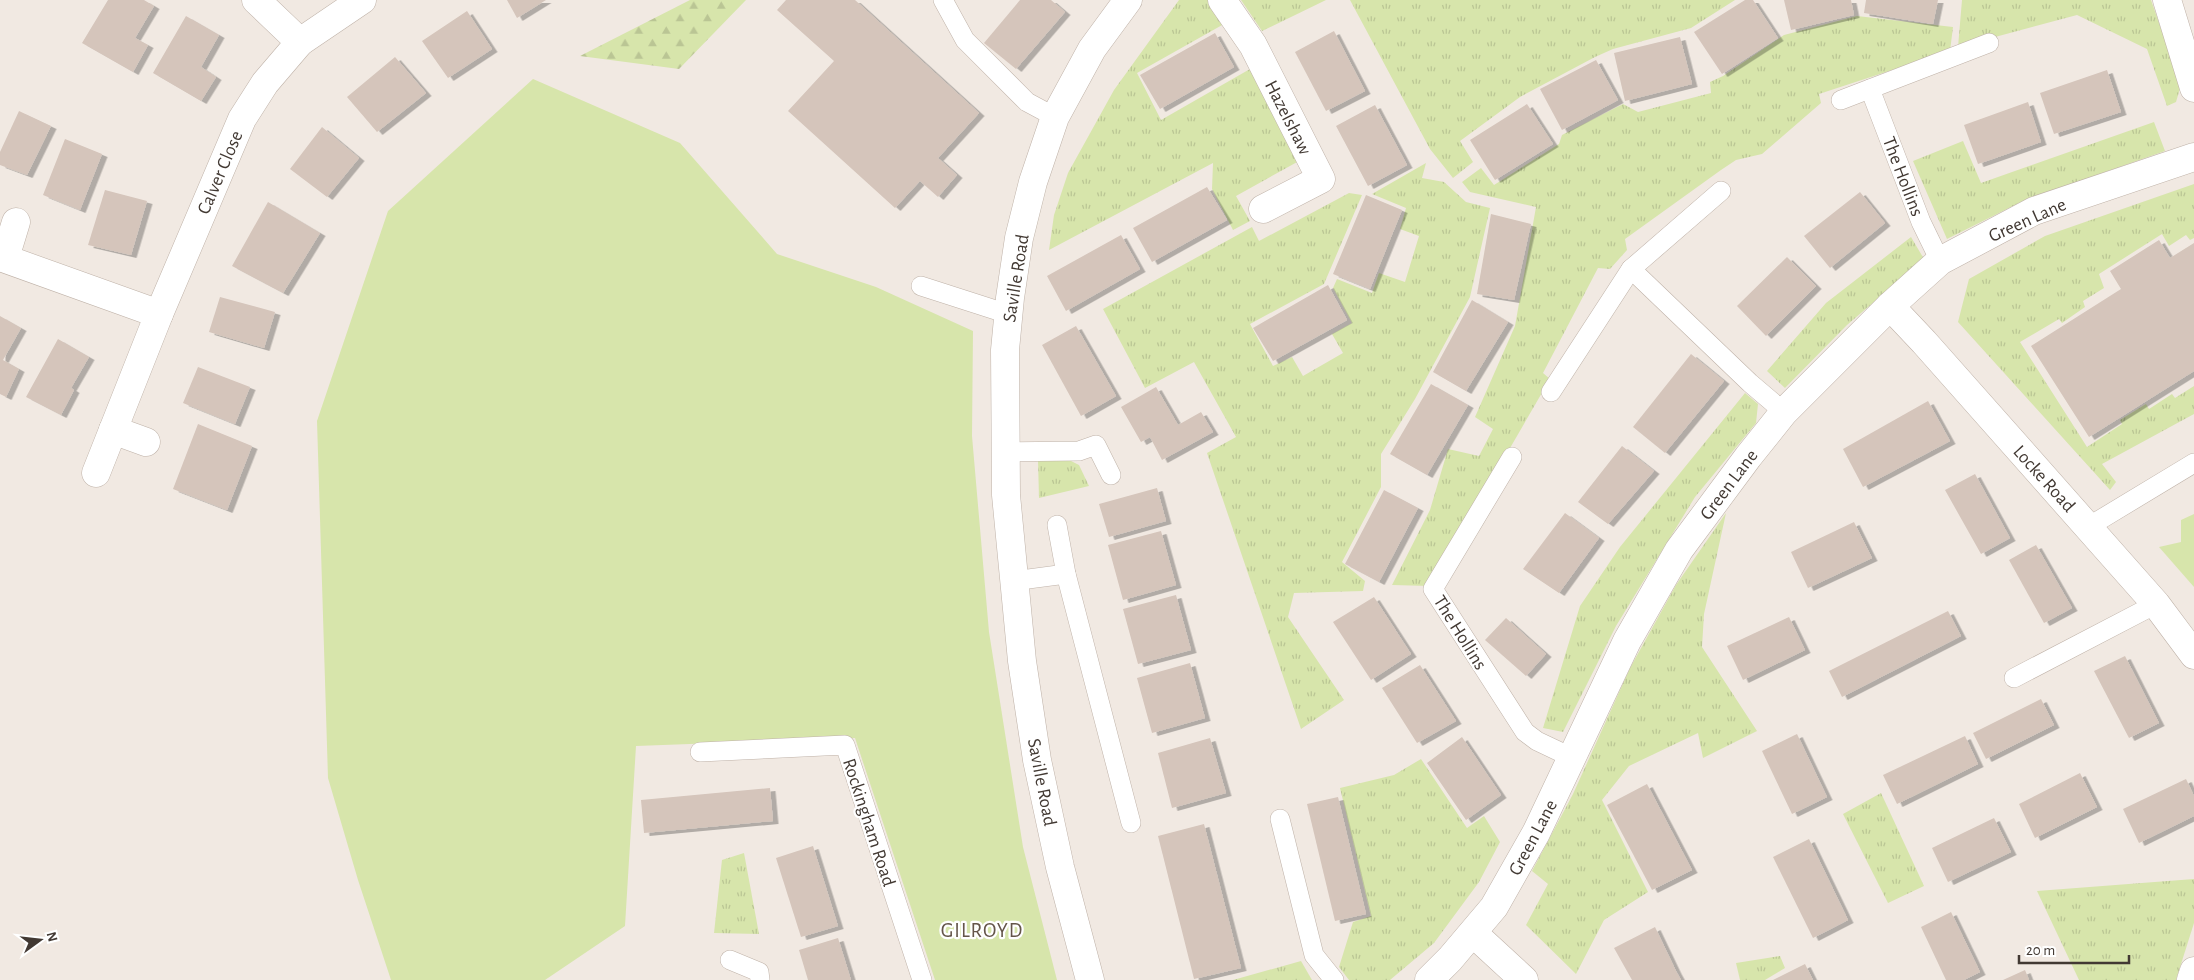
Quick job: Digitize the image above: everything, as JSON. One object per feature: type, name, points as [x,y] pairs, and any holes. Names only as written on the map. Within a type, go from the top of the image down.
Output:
[{"type":"street","points":[[256,0],[300,42]]},
{"type":"street","name":"Calver Close","points":[[96,473],[159,314],[242,118],[265,83],[300,42],[362,0]]},
{"type":"street","name":"Saville Road","points":[[1090,980],[1060,867],[1037,760],[1022,662],[1006,495],[1005,350],[1008,314],[1022,229],[1033,182],[1055,117],[1092,49],[1128,0]]},
{"type":"street","name":"Hazelshaw","points":[[1222,0],[1253,45],[1321,179],[1263,209]]},
{"type":"street","points":[[2167,0],[2194,88]]},
{"type":"street","name":"Green Lane","points":[[1429,980],[1473,933],[1494,907],[1536,833],[1627,641],[1679,550],[1784,412],[1890,306],[1940,261],[2034,211],[2194,157]]},
{"type":"street","points":[[16,222],[2,257],[159,314]]},
{"type":"street","name":"Locke Road","points":[[1890,306],[2156,604],[2194,654]]},
{"type":"street","points":[[113,430],[146,442]]},
{"type":"street","points":[[1473,933],[1524,980]]},
{"type":"street","points":[[2191,980],[2194,971]]},
{"type":"lane","points":[[943,0],[966,40],[1027,102],[1055,117]]},
{"type":"lane","points":[[1841,100],[1989,43]]},
{"type":"lane","name":"The Hollins","points":[[1870,89],[1921,222],[1940,261]]},
{"type":"lane","points":[[1551,392],[1631,269],[1720,191]]},
{"type":"lane","points":[[1631,269],[1750,383],[1784,412]]},
{"type":"lane","points":[[921,286],[1008,314]]},
{"type":"lane","points":[[1006,452],[1080,452],[1096,445],[1111,475]]},
{"type":"lane","name":"The Hollins","points":[[1512,458],[1433,589],[1525,732],[1537,741],[1573,758]]},
{"type":"lane","points":[[2088,527],[2194,463]]},
{"type":"lane","points":[[1057,525],[1066,574],[1131,823]]},
{"type":"lane","points":[[1013,581],[1066,574]]},
{"type":"lane","points":[[2014,678],[2156,604]]},
{"type":"lane","name":"Rockingham Road","points":[[700,752],[845,746],[922,980]]},
{"type":"lane","points":[[1280,819],[1314,955],[1334,980]]},
{"type":"lane","points":[[730,960],[759,972],[760,980]]},
{"type":"green space","points":[[690,0],[746,0],[679,69],[580,56]]},
{"type":"green space","points":[[1179,0],[1208,0],[1224,24],[1137,73],[1161,120],[1250,69],[1299,161],[1236,196],[1250,221],[1233,230],[1212,189],[1213,163],[1049,250],[1054,215],[1068,173],[1114,90]]},
{"type":"green space","points":[[1241,0],[1326,0],[1262,31]]},
{"type":"green space","points":[[1350,0],[1735,0],[1691,28],[1613,49],[1520,97],[1460,141],[1473,162],[1453,178],[1430,149]]},
{"type":"green space","points":[[1962,0],[2151,0],[2181,85],[2176,102],[2167,106],[2147,49],[2077,15],[1958,47]]},
{"type":"green space","points":[[1857,16],[1953,27],[1950,51],[1819,94],[1821,103],[1762,154],[1736,160],[1625,239],[1627,250],[1610,269],[1598,268],[1543,373],[1550,379],[1430,586],[1392,585],[1430,510],[1448,449],[1479,456],[1493,429],[1475,417],[1515,326],[1536,207],[1470,192],[1462,182],[1481,168],[1494,185],[1559,144],[1562,135],[1623,104],[1638,112],[1711,93],[1710,82],[1723,76],[1784,35]]},
{"type":"green space","points":[[533,79],[680,143],[777,254],[876,287],[973,331],[972,436],[989,632],[1023,847],[1057,980],[935,980],[855,738],[636,746],[625,926],[545,980],[391,980],[358,880],[328,778],[317,421],[388,211]]},
{"type":"green space","points":[[2154,122],[2165,151],[2023,201],[1947,239],[1913,161],[1963,141],[1981,183]]},
{"type":"green space","points":[[1426,163],[1422,178],[1444,182],[1466,202],[1490,208],[1470,297],[1415,399],[1381,454],[1381,487],[1342,562],[1365,581],[1363,591],[1294,593],[1288,617],[1344,700],[1301,729],[1207,453],[1236,437],[1194,362],[1145,388],[1103,309],[1252,227],[1259,241],[1349,193],[1362,195],[1324,284],[1250,324],[1273,366],[1292,357],[1303,376],[1343,353],[1332,334],[1352,323],[1333,288],[1337,279],[1372,293],[1379,273],[1405,282],[1419,236],[1400,229],[1406,208],[1372,194]]},
{"type":"green space","points":[[2194,184],[2194,238],[2190,240],[2186,235],[2169,246],[2162,234],[2099,274],[2104,288],[2083,301],[2085,307],[2062,323],[2059,319],[2020,342],[2087,447],[2122,424],[2120,420],[2146,404],[2149,409],[2172,394],[2175,398],[2194,386],[2194,414],[2102,464],[2116,482],[2110,490],[1958,322],[1969,279],[2045,236]]},
{"type":"green space","points":[[1911,237],[1924,259],[1847,325],[1785,388],[1767,371],[1826,303]]},
{"type":"green space","points":[[1745,393],[1758,404],[1756,423],[1695,497],[1616,626],[1563,732],[1543,728],[1580,606],[1620,547]]},
{"type":"green space","points":[[1065,458],[1079,465],[1089,486],[1039,498],[1038,460]]},
{"type":"green space","points":[[1726,513],[1704,614],[1702,647],[1757,731],[1703,758],[1698,733],[1629,766],[1602,800],[1648,892],[1604,920],[1576,974],[1526,925],[1548,884],[1532,871],[1573,794],[1630,668],[1676,585]]},
{"type":"green space","points":[[2194,514],[2194,587],[2159,547],[2181,542],[2181,520]]},
{"type":"green space","points":[[1421,759],[1467,828],[1484,816],[1500,842],[1479,882],[1434,943],[1390,980],[1349,980],[1339,967],[1353,922],[1371,916],[1340,788],[1394,775]]},
{"type":"green space","points":[[1881,793],[1924,886],[1888,903],[1843,814]]},
{"type":"green space","points":[[744,853],[759,934],[714,933],[722,860]]},
{"type":"green space","points":[[2194,879],[2194,923],[2176,980],[2079,980],[2037,891]]},
{"type":"green space","points":[[1780,956],[1785,968],[1765,980],[1740,980],[1736,963]]},
{"type":"green space","points":[[1301,961],[1312,980],[1233,980]]},
{"type":"building","points":[[108,0],[144,0],[154,6],[135,38],[148,45],[133,72],[82,43]]},
{"type":"building","points":[[507,0],[546,0],[517,18]]},
{"type":"building","points":[[786,0],[855,0],[979,113],[938,158],[957,175],[938,197],[920,181],[895,208],[788,111],[834,61],[777,10]]},
{"type":"building","points":[[1020,0],[1051,0],[1065,12],[1016,69],[984,43]]},
{"type":"building","points":[[1745,0],[1753,0],[1778,38],[1722,74],[1694,32]]},
{"type":"building","points":[[1784,0],[1851,0],[1854,15],[1791,30]]},
{"type":"building","points":[[1866,0],[1938,0],[1933,24],[1864,13]]},
{"type":"building","points":[[467,11],[492,49],[448,78],[422,41]]},
{"type":"building","points":[[186,16],[219,35],[201,67],[216,77],[201,101],[153,73]]},
{"type":"building","points":[[1334,31],[1365,91],[1326,111],[1295,52]]},
{"type":"building","points":[[1215,33],[1234,67],[1160,109],[1140,75]]},
{"type":"building","points":[[1680,37],[1692,84],[1625,101],[1614,53]]},
{"type":"building","points":[[395,57],[426,93],[377,132],[347,97]]},
{"type":"building","points":[[1596,60],[1618,100],[1562,130],[1540,89]]},
{"type":"building","points":[[2107,70],[2121,112],[2054,134],[2040,93]]},
{"type":"building","points":[[2028,102],[2041,142],[1978,164],[1964,125]]},
{"type":"building","points":[[1527,104],[1553,144],[1495,180],[1470,140]]},
{"type":"building","points":[[1375,105],[1407,165],[1368,186],[1336,126]]},
{"type":"building","points":[[19,111],[51,126],[27,175],[0,165],[0,152]]},
{"type":"building","points":[[322,127],[359,158],[327,197],[290,169]]},
{"type":"building","points":[[65,139],[102,154],[80,210],[43,195]]},
{"type":"building","points":[[1207,187],[1227,220],[1152,262],[1133,228]]},
{"type":"building","points":[[105,190],[147,201],[131,255],[88,245]]},
{"type":"building","points":[[1860,192],[1885,223],[1830,268],[1804,236]]},
{"type":"building","points":[[1366,195],[1402,210],[1370,289],[1333,274]]},
{"type":"building","points":[[268,202],[320,233],[283,293],[232,266]]},
{"type":"building","points":[[1491,214],[1531,224],[1514,300],[1477,294]]},
{"type":"building","points":[[1121,235],[1140,269],[1066,311],[1047,276]]},
{"type":"building","points":[[2159,240],[2170,258],[2194,243],[2194,371],[2089,437],[2031,346],[2121,289],[2110,271]]},
{"type":"building","points":[[1787,257],[1816,286],[1766,336],[1737,306]]},
{"type":"building","points":[[1328,285],[1347,320],[1273,361],[1253,328]]},
{"type":"building","points":[[220,297],[275,312],[264,348],[209,332]]},
{"type":"building","points":[[1472,300],[1508,322],[1466,391],[1433,372]]},
{"type":"building","points":[[0,316],[21,328],[3,360],[19,369],[6,397],[0,394]]},
{"type":"building","points":[[1076,326],[1116,396],[1081,416],[1042,345]]},
{"type":"building","points":[[58,339],[89,357],[71,388],[74,390],[61,415],[26,397]]},
{"type":"building","points":[[1691,354],[1724,381],[1665,453],[1633,427]]},
{"type":"building","points":[[198,367],[250,387],[235,424],[183,403]]},
{"type":"building","points":[[1431,384],[1468,405],[1427,475],[1390,454]]},
{"type":"building","points":[[1156,387],[1178,425],[1201,412],[1213,432],[1162,460],[1150,437],[1141,442],[1121,407]]},
{"type":"building","points":[[1928,401],[1950,441],[1863,487],[1843,449]]},
{"type":"building","points":[[198,424],[252,446],[227,510],[173,489]]},
{"type":"building","points":[[1622,446],[1654,471],[1608,524],[1578,502]]},
{"type":"building","points":[[1975,474],[2010,538],[1981,554],[1945,490]]},
{"type":"building","points":[[1157,488],[1166,521],[1109,537],[1099,504]]},
{"type":"building","points":[[1384,490],[1418,508],[1379,582],[1345,564]]},
{"type":"building","points":[[1565,513],[1599,538],[1559,593],[1523,569]]},
{"type":"building","points":[[1854,522],[1872,558],[1808,588],[1791,552]]},
{"type":"building","points":[[1161,531],[1176,585],[1123,600],[1108,545]]},
{"type":"building","points":[[2036,545],[2072,608],[2044,623],[2009,560]]},
{"type":"building","points":[[1176,595],[1191,650],[1138,664],[1123,609]]},
{"type":"building","points":[[1374,597],[1411,654],[1371,680],[1333,622]]},
{"type":"building","points":[[1948,611],[1961,636],[1842,697],[1829,671]]},
{"type":"building","points":[[1789,617],[1805,650],[1743,680],[1727,646]]},
{"type":"building","points":[[1506,618],[1546,654],[1526,676],[1485,640]]},
{"type":"building","points":[[2125,656],[2159,723],[2129,738],[2094,671]]},
{"type":"building","points":[[1190,663],[1205,718],[1152,733],[1137,678]]},
{"type":"building","points":[[1420,665],[1456,721],[1417,743],[1382,688]]},
{"type":"building","points":[[2041,699],[2054,725],[1986,759],[1973,733]]},
{"type":"building","points":[[1797,734],[1827,797],[1792,814],[1762,751]]},
{"type":"building","points":[[1965,736],[1978,764],[1897,804],[1883,775]]},
{"type":"building","points":[[1462,737],[1501,795],[1466,820],[1427,763]]},
{"type":"building","points":[[1210,738],[1226,793],[1172,808],[1158,753]]},
{"type":"building","points":[[2080,773],[2097,807],[2035,838],[2019,804]]},
{"type":"building","points":[[2186,779],[2194,796],[2194,816],[2139,843],[2123,809]]},
{"type":"building","points":[[1647,784],[1692,870],[1652,890],[1607,805]]},
{"type":"building","points":[[770,788],[773,821],[644,833],[641,800]]},
{"type":"building","points":[[1338,797],[1366,914],[1335,921],[1307,804]]},
{"type":"building","points":[[1994,818],[2011,852],[1948,882],[1932,848]]},
{"type":"building","points":[[1204,824],[1241,968],[1194,979],[1158,836]]},
{"type":"building","points":[[1809,839],[1848,920],[1813,938],[1773,857]]},
{"type":"building","points":[[813,846],[838,926],[801,937],[776,858]]},
{"type":"building","points":[[1951,912],[1980,972],[1964,980],[1946,980],[1921,927]]},
{"type":"building","points":[[1655,927],[1681,980],[1632,980],[1614,948]]},
{"type":"building","points":[[838,938],[851,980],[808,980],[799,950]]},
{"type":"building","points":[[1805,964],[1813,980],[1773,980]]},
{"type":"building","points":[[2025,970],[2029,980],[2003,980]]},
{"type":"district","name":"GILROYD","points":[[982,930]]}]
